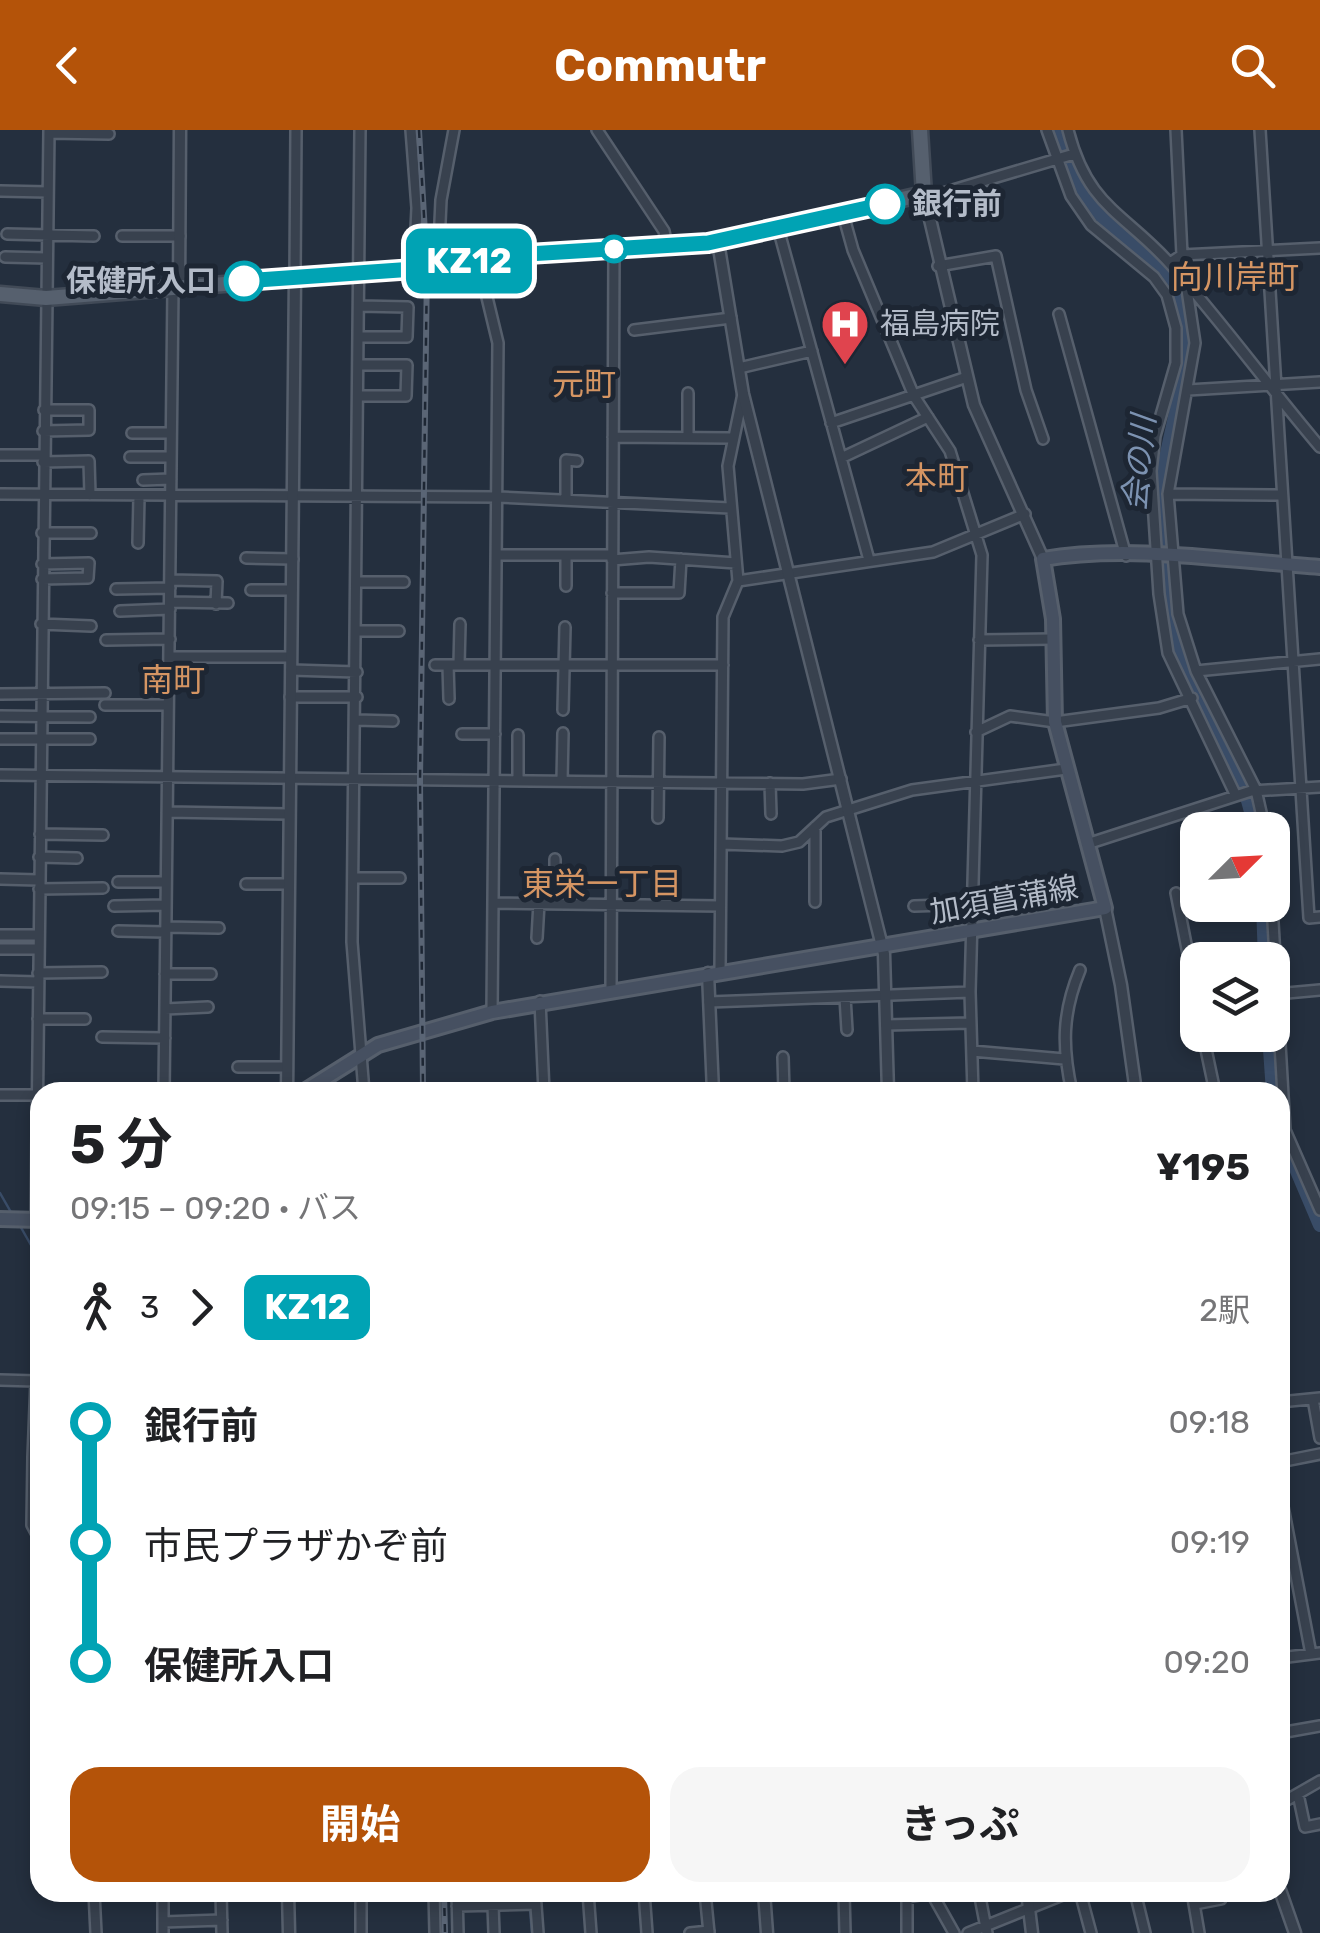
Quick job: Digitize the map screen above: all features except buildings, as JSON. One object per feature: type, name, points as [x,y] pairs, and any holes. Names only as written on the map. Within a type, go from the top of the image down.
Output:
[{"type":"main road","points":[[0,294],[46,298],[718,242],[924,194],[920,130]]},
{"type":"main road","points":[[1043,559],[1070,554],[1164,556],[1320,566]]},
{"type":"main road","name":"加須菖蒲線","points":[[318,1082],[362,1052],[421,1030],[540,1001],[972,933],[1104,908],[1055,722],[1054,640],[1043,559]]},
{"type":"street","points":[[164,1082],[171,434],[180,236],[180,130]]},
{"type":"street","points":[[287,1082],[296,130]]},
{"type":"street","points":[[360,130],[352,942],[364,1082]]},
{"type":"street","points":[[410,130],[416,208],[414,269]]},
{"type":"street","points":[[438,266],[444,188],[454,130]]},
{"type":"street","points":[[597,130],[664,231],[667,246]]},
{"type":"street","points":[[1046,130],[1071,196],[1091,226],[1154,277],[1166,295],[1176,328],[1176,363],[1155,436],[1152,472],[1164,556],[1196,671],[1246,793]]},
{"type":"street","points":[[1068,130],[1074,154],[1107,210],[1170,262],[1320,447]]},
{"type":"street","points":[[1176,130],[1182,255]]},
{"type":"street","points":[[1260,130],[1298,788],[1309,918],[1320,917]]},
{"type":"street","points":[[38,1082],[49,131],[109,134]]},
{"type":"street","points":[[1043,559],[1025,514],[988,444],[938,266],[924,194],[1074,154]]},
{"type":"street","points":[[0,191],[48,192]]},
{"type":"street","points":[[843,214],[853,250],[914,396],[950,451],[982,555],[970,992],[972,1082]]},
{"type":"street","points":[[778,228],[870,560]]},
{"type":"street","points":[[7,234],[94,236]]},
{"type":"street","points":[[122,236],[180,236]]},
{"type":"street","points":[[718,242],[743,394],[883,947],[888,1082]]},
{"type":"street","points":[[1170,262],[1182,255],[1320,248]]},
{"type":"street","points":[[611,989],[614,250]]},
{"type":"street","points":[[938,266],[996,256],[1026,390],[1043,439]]},
{"type":"street","points":[[6,258],[46,258]]},
{"type":"street","points":[[478,260],[498,344],[492,1012]]},
{"type":"street","points":[[1186,283],[1195,324],[1188,390],[1172,454],[1168,494],[1164,556],[1168,653],[1256,812]]},
{"type":"street","points":[[358,337],[407,337],[408,308],[359,306]]},
{"type":"street","points":[[1059,314],[1126,556]]},
{"type":"street","points":[[634,330],[731,318]]},
{"type":"street","points":[[739,368],[812,351]]},
{"type":"street","points":[[358,365],[407,365],[406,396],[358,396]]},
{"type":"street","points":[[831,424],[967,377]]},
{"type":"street","points":[[1188,390],[1320,382]]},
{"type":"street","points":[[688,393],[688,437]]},
{"type":"street","points":[[713,1082],[709,1002],[720,906],[723,617],[738,581],[730,508],[731,438],[743,394]]},
{"type":"street","points":[[43,431],[89,430],[89,410],[44,410]]},
{"type":"street","points":[[841,458],[928,417]]},
{"type":"street","points":[[132,432],[171,434]]},
{"type":"street","points":[[614,437],[731,438]]},
{"type":"street","points":[[0,455],[89,462],[90,495]]},
{"type":"street","points":[[130,457],[171,457]]},
{"type":"street","points":[[566,500],[566,460],[576,461]]},
{"type":"street","points":[[143,480],[171,479]]},
{"type":"street","points":[[0,494],[498,497],[730,508]]},
{"type":"street","points":[[1168,494],[1280,495]]},
{"type":"street","points":[[138,543],[139,496]]},
{"type":"street","points":[[738,581],[933,552],[1025,514]]},
{"type":"street","points":[[42,533],[91,533]]},
{"type":"street","points":[[566,555],[566,586]]},
{"type":"street","points":[[498,556],[736,563]]},
{"type":"street","points":[[246,558],[292,558]]},
{"type":"street","points":[[612,592],[679,593],[680,559]]},
{"type":"street","points":[[42,564],[89,563],[88,578],[42,580]]},
{"type":"street","points":[[116,589],[217,581],[216,604]]},
{"type":"street","points":[[356,582],[404,582]]},
{"type":"street","points":[[251,590],[292,590]]},
{"type":"street","points":[[120,611],[228,603]]},
{"type":"street","points":[[41,624],[90,626]]},
{"type":"street","points":[[449,699],[460,624]]},
{"type":"street","points":[[563,710],[564,627]]},
{"type":"street","points":[[356,630],[398,631]]},
{"type":"street","points":[[106,640],[170,638]]},
{"type":"street","points":[[979,640],[1054,640]]},
{"type":"street","points":[[170,657],[291,657]]},
{"type":"street","points":[[1196,671],[1320,658]]},
{"type":"street","points":[[434,665],[723,665]]},
{"type":"street","points":[[291,670],[357,672]]},
{"type":"street","points":[[0,694],[168,705]]},
{"type":"street","points":[[290,697],[357,697]]},
{"type":"street","points":[[976,732],[1010,716],[1055,722],[1159,708],[1192,698]]},
{"type":"street","points":[[0,716],[90,717]]},
{"type":"street","points":[[356,720],[393,721]]},
{"type":"street","points":[[562,732],[562,781]]},
{"type":"street","points":[[462,734],[494,734]]},
{"type":"street","points":[[518,735],[518,781]]},
{"type":"street","points":[[658,818],[659,737]]},
{"type":"street","points":[[0,740],[90,739]]},
{"type":"street","points":[[721,844],[782,846],[799,842],[848,809],[923,788],[975,778],[1066,770]]},
{"type":"street","points":[[0,774],[770,784],[840,778]]},
{"type":"street","points":[[770,784],[771,814]]},
{"type":"street","points":[[1087,844],[1246,793],[1320,787]]},
{"type":"street","points":[[166,812],[290,814]]},
{"type":"street","points":[[814,902],[816,827]]},
{"type":"street","points":[[40,834],[104,834]]},
{"type":"street","points":[[39,857],[78,858]]},
{"type":"street","points":[[555,859],[555,903]]},
{"type":"street","points":[[353,878],[400,878]]},
{"type":"street","points":[[0,880],[103,888]]},
{"type":"street","points":[[118,882],[166,882]]},
{"type":"street","points":[[246,884],[289,884]]},
{"type":"street","points":[[1176,893],[1186,942]]},
{"type":"street","points":[[493,903],[720,906]]},
{"type":"street","points":[[537,938],[539,903]]},
{"type":"street","points":[[914,906],[974,904]]},
{"type":"street","points":[[114,906],[166,905]]},
{"type":"street","points":[[1104,908],[1122,985],[1134,1082]]},
{"type":"street","points":[[118,931],[219,928]]},
{"type":"street","points":[[0,935],[38,935]]},
{"type":"street","points":[[0,950],[38,949]]},
{"type":"street","points":[[1070,1082],[1064,1058],[1063,1017],[1080,970]]},
{"type":"street","points":[[0,981],[102,972]]},
{"type":"street","points":[[165,974],[211,974]]},
{"type":"street","points":[[1290,993],[1320,990]]},
{"type":"street","points":[[709,1002],[970,992]]},
{"type":"street","points":[[845,997],[846,1030]]},
{"type":"street","points":[[540,1001],[544,1082]]},
{"type":"street","points":[[165,1009],[208,1008]]},
{"type":"street","points":[[38,1019],[85,1019]]},
{"type":"street","points":[[886,1025],[970,1023]]},
{"type":"street","points":[[102,1037],[164,1038]]},
{"type":"street","points":[[972,1051],[1064,1058]]},
{"type":"street","points":[[1207,1052],[1213,1082]]},
{"type":"street","points":[[1280,1052],[1282,1082]]},
{"type":"street","points":[[783,1057],[784,1082]]},
{"type":"street","points":[[238,1067],[287,1067]]},
{"type":"street","points":[[0,1095],[30,1097]]},
{"type":"street","points":[[1290,1139],[1320,1210]]},
{"type":"street","points":[[0,1380],[30,1381]]},
{"type":"street","points":[[1290,1401],[1317,1398],[1320,1438]]},
{"type":"street","points":[[1290,1460],[1320,1454]]},
{"type":"street","points":[[1290,1536],[1316,1653],[1290,1657]]},
{"type":"street","points":[[1290,1731],[1320,1726]]},
{"type":"street","points":[[1290,1798],[1320,1780]]},
{"type":"street","points":[[1298,1794],[1305,1827],[1320,1824]]},
{"type":"street","points":[[94,1902],[96,1933]]},
{"type":"street","points":[[221,1902],[222,1933]]},
{"type":"street","points":[[288,1902],[289,1933]]},
{"type":"street","points":[[361,1902],[361,1933]]},
{"type":"street","points":[[434,1902],[434,1933]]},
{"type":"street","points":[[457,1902],[458,1933]]},
{"type":"street","points":[[457,1906],[511,1902]]},
{"type":"street","points":[[535,1902],[538,1933]]},
{"type":"street","points":[[589,1902],[591,1933]]},
{"type":"street","points":[[644,1902],[646,1933]]},
{"type":"street","points":[[690,1933],[709,1932],[706,1902]]},
{"type":"street","points":[[765,1902],[767,1933]]},
{"type":"street","points":[[844,1902],[845,1933]]},
{"type":"street","points":[[906,1902],[907,1933]]},
{"type":"street","points":[[937,1902],[954,1933]]},
{"type":"street","points":[[981,1902],[986,1930]]},
{"type":"street","points":[[1027,1902],[1032,1933]]},
{"type":"street","points":[[968,1933],[986,1930],[1046,1902]]},
{"type":"street","points":[[1083,1902],[1091,1933]]},
{"type":"street","points":[[1137,1902],[1145,1933]]},
{"type":"street","points":[[1199,1933],[1195,1904],[1205,1902]]},
{"type":"street","points":[[1284,1902],[1296,1933]]},
{"type":"street","points":[[493,1905],[494,1933]]},
{"type":"street","points":[[163,1927],[222,1920]]},
{"type":"waterway","name":"会の川","points":[[1054,130],[1088,203],[1153,261],[1178,298],[1185,353],[1160,494],[1164,578],[1180,653],[1244,787],[1251,812]]},
{"type":"waterway","name":"会の川","points":[[1264,922],[1264,942]]},
{"type":"waterway","name":"会の川","points":[[1270,1052],[1272,1082]]},
{"type":"waterway","name":"会の川","points":[[1290,1154],[1320,1225]]},
{"type":"waterway","points":[[0,1193],[12,1214]]},
{"type":"waterway","points":[[19,1224],[30,1243]]},
{"type":"waterway","points":[[530,1910],[532,1933]]},
{"type":"railway","points":[[419,130],[427,267],[420,780],[423,1082]]},
{"type":"railway","points":[[444,1902],[445,1933]]},
{"type":"bus line","name":"KZ12","points":[[244,281],[414,269],[528,254],[718,242],[885,204]]},
{"type":"place","name":"銀行前","points":[[885,204]]},
{"type":"place","name":"保健所入口","points":[[244,281]]},
{"type":"place","name":"福島病院","points":[[845,366]]},
{"type":"district","name":"向川岸町","points":[[1235,277]]},
{"type":"district","name":"元町","points":[[584,384]]},
{"type":"district","name":"本町","points":[[937,478]]},
{"type":"district","name":"南町","points":[[173,680]]},
{"type":"district","name":"東栄一丁目","points":[[602,884]]}]
